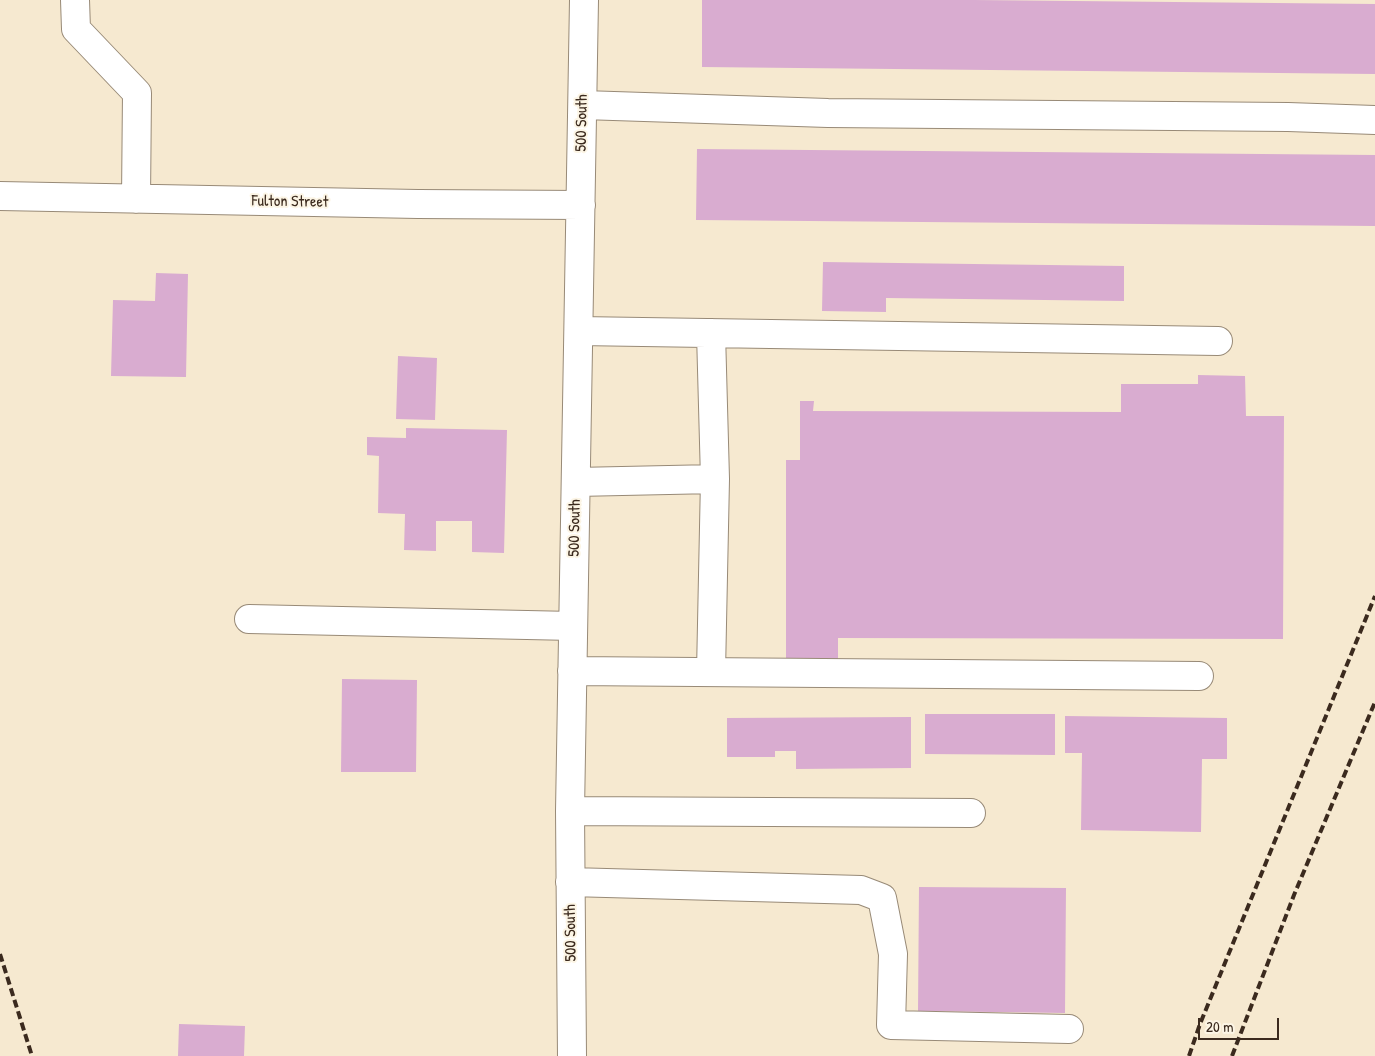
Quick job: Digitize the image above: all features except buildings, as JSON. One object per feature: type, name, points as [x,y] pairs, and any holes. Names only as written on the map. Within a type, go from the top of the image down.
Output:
[{"type":"street","points":[[75,0],[76,29],[137,93],[136,199]]},
{"type":"street","name":"500 South","points":[[572,1056],[570,811],[584,0]]},
{"type":"street","points":[[583,105],[828,113],[1288,116],[1375,120]]},
{"type":"street","name":"Fulton Street","points":[[0,196],[408,204],[581,205]]},
{"type":"street","points":[[579,331],[1218,341]]},
{"type":"street","points":[[711,334],[715,480],[711,672]]},
{"type":"street","points":[[576,482],[715,480]]},
{"type":"street","points":[[249,619],[573,626]]},
{"type":"street","points":[[572,671],[1199,676]]},
{"type":"street","points":[[570,811],[970,812]]},
{"type":"street","points":[[570,882],[861,890],[882,898],[893,954],[891,1025],[1069,1029]]},
{"type":"railway","points":[[1189,1056],[1200,1024],[1375,596]]},
{"type":"railway","points":[[1232,1056],[1294,895],[1375,702]]},
{"type":"railway","points":[[0,954],[32,1056]]}]
